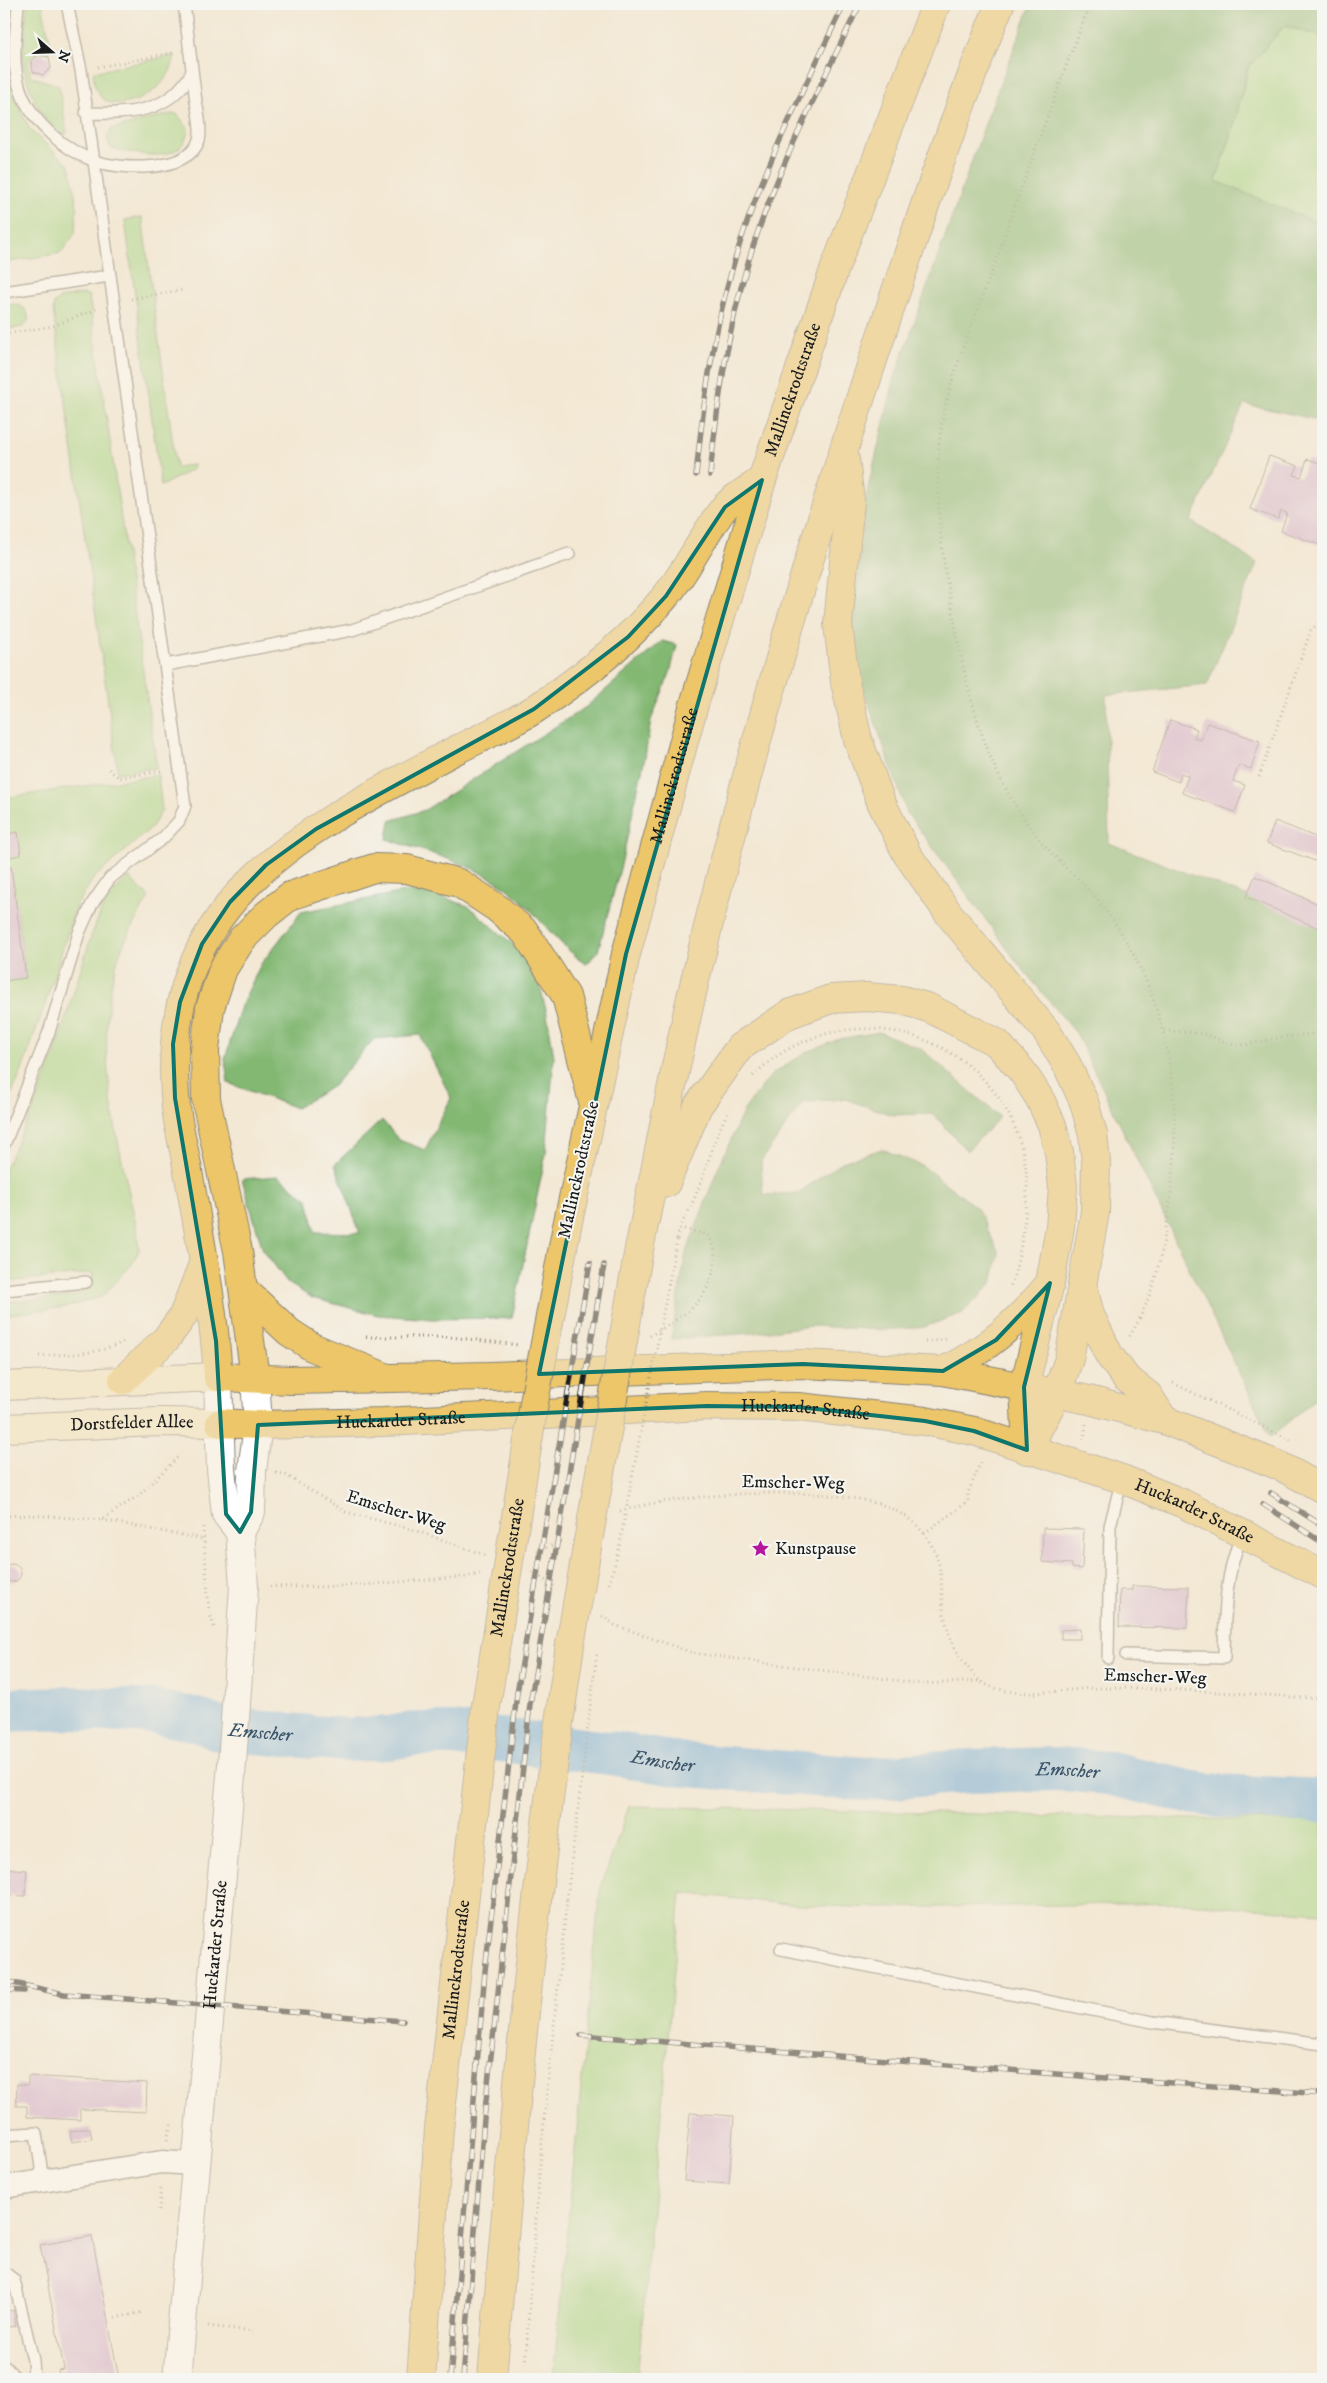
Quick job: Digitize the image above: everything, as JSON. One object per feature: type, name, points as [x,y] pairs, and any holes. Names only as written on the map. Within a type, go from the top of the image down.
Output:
[{"type":"main road","name":"Mallinckrodtstraße","points":[[421,2379],[439,2129],[486,1706],[535,1397],[566,1231],[593,1102],[629,944],[694,708],[762,480],[836,265],[936,4]]},
{"type":"main road","points":[[492,2379],[521,2046],[538,1879],[570,1645],[639,1249],[697,969],[774,676],[844,450],[968,83],[1000,4]]},
{"type":"main road","points":[[844,450],[850,501],[838,624],[845,682],[858,740],[881,802],[907,854],[962,929],[1047,1032],[1067,1065],[1084,1102],[1093,1136],[1096,1162],[1095,1212],[1069,1359],[1056,1394],[1027,1450]]},
{"type":"main road","points":[[218,1377],[216,1341],[204,1262],[175,1098],[173,1044],[180,1002],[202,944],[230,902],[266,865],[316,829],[388,786],[534,709],[594,665],[628,637],[666,596],[725,507],[762,480]]},
{"type":"main road","points":[[255,1378],[244,1290],[228,1200],[206,1099],[205,1050],[210,1008],[223,969],[242,939],[290,896],[374,868],[407,869],[459,883],[497,908],[524,932],[566,996],[593,1102]]},
{"type":"main road","points":[[639,1249],[698,1106],[740,1047],[789,1014],[831,999],[867,997],[902,1000],[929,1008],[959,1022],[997,1043],[1027,1078],[1040,1099],[1052,1125],[1060,1152],[1063,1187],[1060,1227],[1050,1283],[1024,1388],[1027,1450]]},
{"type":"main road","points":[[123,1380],[166,1339],[183,1316],[204,1262]]},
{"type":"main road","points":[[943,1371],[966,1360],[996,1340],[1021,1317],[1050,1283]]},
{"type":"main road","points":[[1083,1288],[1090,1315],[1110,1355],[1126,1378],[1148,1395],[1164,1420]]},
{"type":"main road","points":[[244,1290],[289,1332],[312,1347],[386,1377]]},
{"type":"main road","points":[[4,1386],[218,1377],[291,1380],[500,1375],[803,1364],[943,1371],[1090,1400],[1164,1420],[1280,1466],[1323,1489]]},
{"type":"main road","name":"Huckarder Straße","points":[[258,1425],[392,1421],[707,1406],[798,1407],[925,1422],[974,1432],[1122,1479],[1182,1503],[1323,1575]]},
{"type":"main road","name":"Dorstfelder Allee","points":[[4,1428],[159,1422],[258,1425]]},
{"type":"street","points":[[218,1377],[221,1469],[226,1514],[240,1532],[251,1512],[252,1471],[258,1425],[255,1378]]},
{"type":"street","name":"Huckarder Straße","points":[[177,2379],[241,1652],[244,1586],[240,1532]]},
{"type":"street","points":[[4,2187],[162,2162],[195,2164]]},
{"type":"lane","points":[[18,4],[14,57],[18,83],[32,112],[51,135],[93,161],[122,166],[159,166],[175,162],[187,155],[199,140],[184,4]]},
{"type":"lane","points":[[4,1145],[49,1032],[79,933],[92,904],[110,878],[163,838],[179,821],[185,806],[112,302],[81,70],[68,4]]},
{"type":"lane","points":[[86,113],[122,114],[142,111],[162,102],[184,87],[192,72]]},
{"type":"lane","points":[[4,292],[109,276]]},
{"type":"lane","points":[[166,665],[352,630],[568,554]]},
{"type":"lane","points":[[4,1290],[86,1282]]},
{"type":"lane","points":[[1108,1658],[1110,1526],[1122,1479]]},
{"type":"lane","points":[[1126,1655],[1224,1658],[1226,1588],[1233,1556],[1243,1533]]},
{"type":"lane","points":[[781,1949],[1153,2022],[1323,2044]]},
{"type":"lane","points":[[4,2134],[36,2133],[43,2181]]},
{"type":"lane","points":[[4,2272],[14,2280],[33,2360],[34,2379]]},
{"type":"lane","points":[[4,2366],[17,2379]]},
{"type":"path","points":[[1090,4],[1044,122],[954,378],[942,423],[939,466],[939,510],[947,579],[959,648],[985,743],[1002,781],[1022,816],[1040,839],[1088,889],[1120,932],[1149,988],[1164,1031],[1170,1057],[1176,1128],[1171,1201],[1157,1270],[1146,1308],[1126,1341]]},
{"type":"path","points":[[81,70],[174,53],[172,43]]},
{"type":"path","points":[[4,334],[53,326],[112,302],[182,290]]},
{"type":"path","points":[[1259,776],[1311,630],[1323,619]]},
{"type":"path","points":[[109,769],[119,778],[180,768]]},
{"type":"path","points":[[752,1078],[777,1056],[796,1045],[834,1032],[867,1029],[885,1029],[920,1039],[946,1049],[976,1070],[999,1097],[1016,1130],[1023,1150],[1026,1208],[1015,1272],[1008,1291]]},
{"type":"path","points":[[1164,1031],[1201,1033],[1234,1045],[1246,1045],[1276,1038],[1323,1033]]},
{"type":"path","points":[[607,1591],[618,1553],[680,1228],[697,1193],[713,1144],[730,1109]]},
{"type":"path","points":[[646,1338],[675,1321],[702,1297],[714,1267],[715,1246],[708,1235],[680,1228]]},
{"type":"path","points":[[32,1357],[78,1353],[111,1347],[124,1342]]},
{"type":"path","points":[[1190,1392],[1293,1442]]},
{"type":"path","points":[[1082,1449],[1087,1421]]},
{"type":"path","points":[[101,1520],[138,1496],[180,1455]]},
{"type":"path","points":[[924,1533],[968,1502],[968,1493],[983,1455]]},
{"type":"path","name":"Emscher-Weg","points":[[271,1472],[284,1474],[346,1512],[411,1529],[489,1556]]},
{"type":"path","name":"Emscher-Weg","points":[[618,1511],[634,1506],[703,1498],[773,1493],[845,1495],[888,1507],[907,1517],[924,1533],[933,1547],[941,1571],[944,1615],[957,1653],[981,1682],[1004,1689],[1034,1693],[1098,1688],[1259,1694],[1323,1699]]},
{"type":"path","points":[[4,1516],[30,1515],[101,1520],[204,1539]]},
{"type":"path","points":[[203,1522],[209,1610],[218,1635]]},
{"type":"path","points":[[530,1555],[568,1537]]},
{"type":"path","points":[[531,1572],[557,1588]]},
{"type":"path","points":[[244,1586],[312,1588],[465,1577],[486,1573]]},
{"type":"path","points":[[601,1620],[602,1610]]},
{"type":"path","points":[[599,1614],[615,1625],[692,1653],[923,1684],[981,1682]]},
{"type":"path","points":[[524,2379],[542,2140],[567,1899],[597,1648]]},
{"type":"path","points":[[115,2318],[143,2312]]},
{"type":"path","points":[[202,2325],[253,2331]]},
{"type":"highlighted area","points":[[762,480],[626,954],[539,1374],[803,1364],[943,1371],[996,1340],[1050,1283],[1024,1387],[1027,1450],[974,1431],[925,1421],[798,1407],[707,1406],[258,1425],[251,1512],[240,1532],[226,1514],[216,1341],[175,1098],[173,1044],[180,1002],[202,944],[230,902],[266,865],[316,829],[534,709],[628,637],[666,596],[725,507]]},
{"type":"green space","points":[[4,4],[8,4],[5,59],[15,99],[30,130],[69,165],[77,207],[75,233],[61,253],[4,263]]},
{"type":"green space","points":[[27,4],[42,4],[50,42],[49,52],[38,53],[28,61],[31,76],[59,86],[67,134],[59,133],[51,127],[38,106],[27,81],[23,55]]},
{"type":"green space","points":[[1031,4],[1323,4],[1323,37],[1284,26],[1248,68],[1234,126],[1216,181],[1323,225],[1323,421],[1244,404],[1191,521],[1257,563],[1207,685],[1106,695],[1109,843],[1323,926],[1323,1393],[1270,1437],[1076,1033],[1020,966],[907,813],[850,650],[866,496],[895,377],[990,110]]},
{"type":"green space","points":[[1284,26],[1323,37],[1323,225],[1215,182],[1234,126],[1248,68]]},
{"type":"green space","points":[[175,55],[171,69],[166,77],[159,86],[144,97],[135,101],[116,104],[108,102],[97,91],[93,72]]},
{"type":"green space","points":[[170,114],[177,114],[188,128],[185,140],[179,148],[169,153],[146,155],[111,148],[109,145],[107,138],[112,129]]},
{"type":"green space","points":[[142,217],[176,467],[194,465],[193,469],[161,486],[125,220]]},
{"type":"green space","points":[[84,294],[89,296],[157,768],[118,773],[53,311],[54,303],[61,298]]},
{"type":"green space","points":[[14,304],[21,306],[25,310],[28,314],[28,321],[23,327],[4,330],[4,306]]},
{"type":"green space","points":[[662,641],[677,645],[670,673],[651,720],[645,757],[621,865],[598,951],[587,964],[566,948],[520,900],[496,881],[467,866],[387,839],[390,821],[425,810],[586,707]]},
{"type":"green space","points":[[158,775],[162,810],[152,827],[93,879],[76,906],[21,1073],[4,1111],[4,981],[26,978],[11,868],[4,868],[4,798]]},
{"type":"green space","points":[[129,877],[149,897],[126,939],[116,965],[109,998],[107,1065],[116,1131],[137,1230],[139,1250],[132,1264],[103,1296],[66,1307],[4,1315],[4,1302],[75,1296],[91,1284],[93,1273],[4,1282],[4,1170],[34,1107],[54,1055],[92,934],[103,907],[115,890]]},
{"type":"green space","points":[[409,891],[440,896],[468,906],[528,957],[538,978],[547,1014],[554,1057],[546,1153],[512,1318],[433,1319],[378,1315],[312,1298],[288,1283],[263,1250],[242,1179],[278,1176],[308,1199],[315,1232],[360,1233],[335,1164],[382,1120],[399,1140],[425,1150],[451,1098],[420,1035],[374,1039],[333,1086],[296,1108],[228,1083],[225,1059],[241,1006],[261,964],[301,912]]},
{"type":"green space","points":[[879,1032],[920,1048],[1000,1117],[967,1151],[933,1114],[892,1115],[845,1099],[803,1102],[761,1161],[763,1195],[798,1193],[842,1162],[882,1149],[923,1166],[977,1208],[999,1253],[992,1283],[963,1313],[924,1327],[884,1330],[812,1326],[753,1333],[671,1339],[685,1257],[716,1173],[744,1110],[772,1074],[807,1052],[839,1039]]},
{"type":"green space","points":[[629,1806],[1323,1822],[1323,1913],[1186,1903],[880,1908],[797,1905],[681,1893],[637,2379],[553,2379],[600,1890]]},
{"type":"building","points":[[39,54],[49,57],[51,68],[43,75],[33,72],[31,61]]},
{"type":"building","points":[[1269,456],[1298,466],[1294,475],[1301,477],[1307,459],[1323,464],[1323,546],[1281,531],[1287,513],[1281,511],[1278,519],[1250,509]]},
{"type":"building","points":[[1170,720],[1197,729],[1194,738],[1201,740],[1207,723],[1260,741],[1251,769],[1239,765],[1233,781],[1245,785],[1235,812],[1182,793],[1188,776],[1181,773],[1179,782],[1152,772]]},
{"type":"building","points":[[1275,821],[1323,840],[1323,864],[1267,843]]},
{"type":"building","points":[[18,832],[21,855],[9,857],[6,834]]},
{"type":"building","points":[[11,867],[26,978],[4,981],[4,868]]},
{"type":"building","points":[[1255,876],[1323,906],[1323,930],[1246,897]]},
{"type":"building","points":[[1043,1528],[1084,1529],[1082,1569],[1072,1568],[1072,1564],[1042,1562]]},
{"type":"building","points":[[8,1564],[16,1564],[21,1569],[19,1580],[8,1582],[3,1577],[3,1569]]},
{"type":"building","points":[[1132,1586],[1189,1587],[1187,1628],[1119,1627],[1120,1590],[1132,1590]]},
{"type":"building","points":[[1080,1629],[1080,1639],[1061,1639],[1061,1630]]},
{"type":"building","points":[[4,1868],[27,1870],[25,1896],[4,1895]]},
{"type":"building","points":[[28,2076],[147,2083],[146,2112],[80,2109],[80,2120],[27,2117],[27,2106],[16,2106],[17,2084],[28,2085]]},
{"type":"building","points":[[690,2113],[734,2116],[729,2184],[684,2181]]},
{"type":"building","points":[[90,2128],[92,2139],[72,2142],[70,2131]]},
{"type":"building","points":[[92,2236],[119,2379],[60,2379],[58,2370],[64,2369],[40,2245]]},
{"type":"building","points":[[13,2310],[16,2326],[7,2327],[4,2312]]},
{"type":"waterway","name":"Emscher","points":[[4,1710],[73,1708],[154,1712],[194,1719],[220,1729],[348,1740],[390,1738],[412,1734],[452,1734],[617,1754],[675,1764],[865,1779],[971,1771],[1060,1769],[1109,1773],[1188,1792],[1218,1796],[1323,1801]]},
{"type":"railway","points":[[696,475],[713,348],[731,273],[767,170],[844,4]]},
{"type":"railway","points":[[710,475],[724,369],[734,317],[747,266],[770,198],[784,165],[813,100],[860,4]]},
{"type":"railway","points":[[450,2379],[485,1971],[517,1693],[590,1263]]},
{"type":"railway","points":[[463,2379],[484,2119],[530,1704],[604,1265]]},
{"type":"railway","points":[[1271,1493],[1323,1526]]},
{"type":"railway","points":[[1263,1504],[1323,1543]]},
{"type":"railway","points":[[4,1981],[64,1994],[403,2021]]},
{"type":"railway","points":[[4,1990],[24,1991]]},
{"type":"railway","points":[[581,2035],[1323,2094]]},
{"type":"place","name":"Kunstpause","points":[[761,1549]]}]
